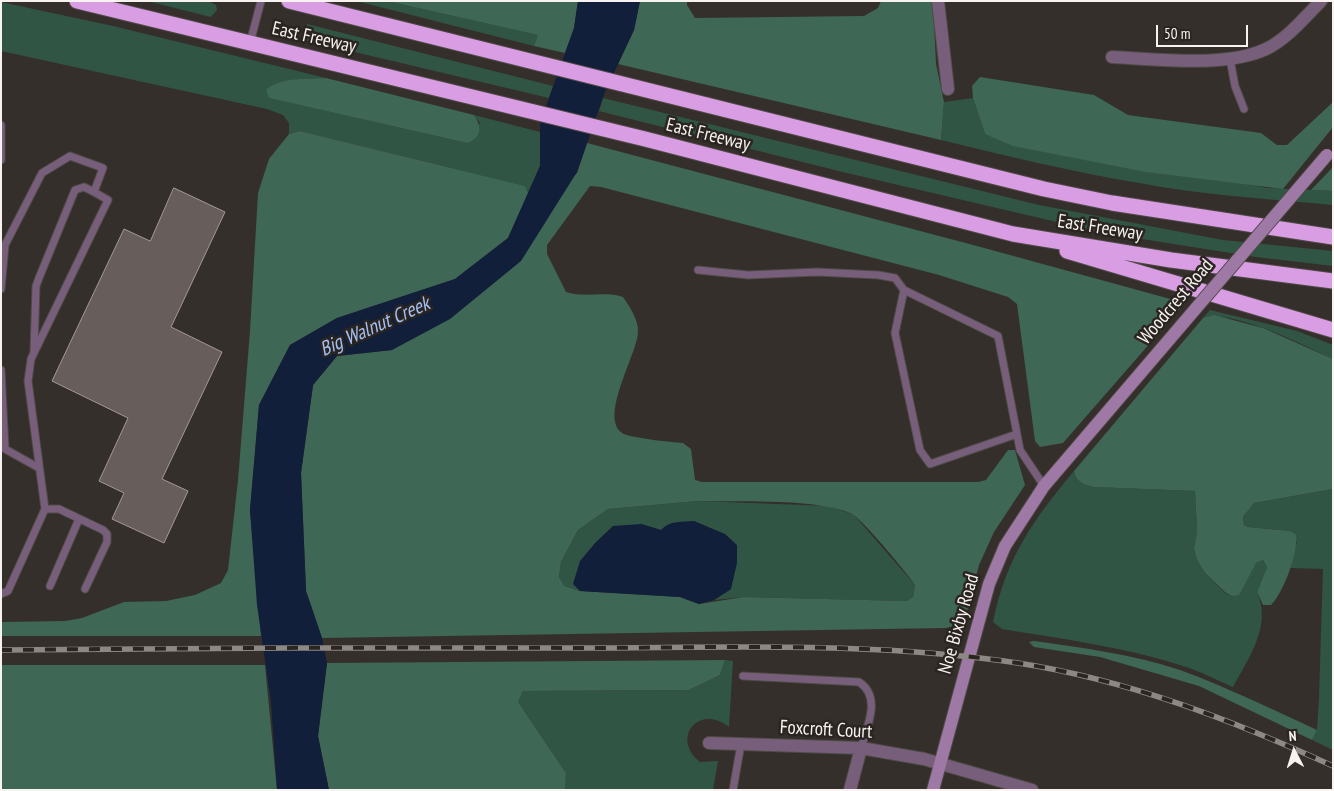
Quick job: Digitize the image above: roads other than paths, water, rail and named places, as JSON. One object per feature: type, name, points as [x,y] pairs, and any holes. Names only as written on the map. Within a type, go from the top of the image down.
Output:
[{"type":"highway","name":"East Freeway","points":[[78,1],[646,139],[1013,234],[1171,260],[1333,281]]},
{"type":"highway","name":"East Freeway","points":[[289,1],[1044,189],[1112,203],[1333,237]]},
{"type":"highway","points":[[1184,214],[1333,227]]},
{"type":"highway","points":[[1013,234],[1167,282],[1333,330]]},
{"type":"street","points":[[938,1],[948,89]]},
{"type":"street","points":[[1112,58],[1230,59],[1265,49],[1280,40],[1321,1]]},
{"type":"street","name":"Woodcrest Road","points":[[1047,484],[1330,151]]},
{"type":"street","name":"Noe Bixby Road","points":[[933,790],[996,564],[1014,528],[1047,484]]},
{"type":"street","name":"Foxcroft Court","points":[[709,743],[861,748],[905,755],[1032,790]]},
{"type":"street","points":[[850,790],[861,748]]},
{"type":"lane","points":[[250,43],[261,1]]},
{"type":"lane","points":[[1230,59],[1235,86],[1244,109]]},
{"type":"lane","points":[[1,125],[1,160]]},
{"type":"lane","points":[[1,289],[4,245],[42,173],[70,156],[104,168],[94,192]]},
{"type":"lane","points":[[1,594],[8,591],[44,509],[28,381],[31,359],[34,353],[108,200],[84,187],[75,190],[36,286],[34,353]]},
{"type":"lane","points":[[698,270],[748,275],[817,272],[878,275],[895,278],[904,290],[998,336],[1020,450],[1047,484]]},
{"type":"lane","points":[[904,290],[895,333],[920,450],[930,464],[1017,434]]},
{"type":"lane","points":[[1,370],[6,449],[39,468]]},
{"type":"lane","points":[[44,509],[58,509],[103,530],[107,534],[107,542],[85,589]]},
{"type":"lane","points":[[50,586],[79,518]]},
{"type":"lane","points":[[743,676],[859,682],[866,686],[870,694],[872,711],[861,748]]},
{"type":"lane","points":[[733,790],[741,744]]},
{"type":"water","name":"Big Walnut Creek","points":[[578,1],[640,1],[634,30],[605,92],[577,172],[521,261],[450,319],[392,350],[337,356],[313,385],[301,473],[306,591],[322,638],[327,663],[318,736],[329,790],[277,790],[271,702],[257,605],[250,510],[259,405],[290,345],[337,318],[455,279],[508,238],[540,166],[540,123],[574,28]]},
{"type":"water","points":[[694,521],[725,534],[737,545],[737,563],[731,589],[714,600],[699,604],[680,597],[580,591],[573,584],[580,561],[613,526],[641,524],[661,530],[672,523]]},
{"type":"railway","points":[[1,650],[798,647],[909,651],[1018,663],[1059,670],[1099,680],[1139,691],[1218,718],[1333,766]]}]
